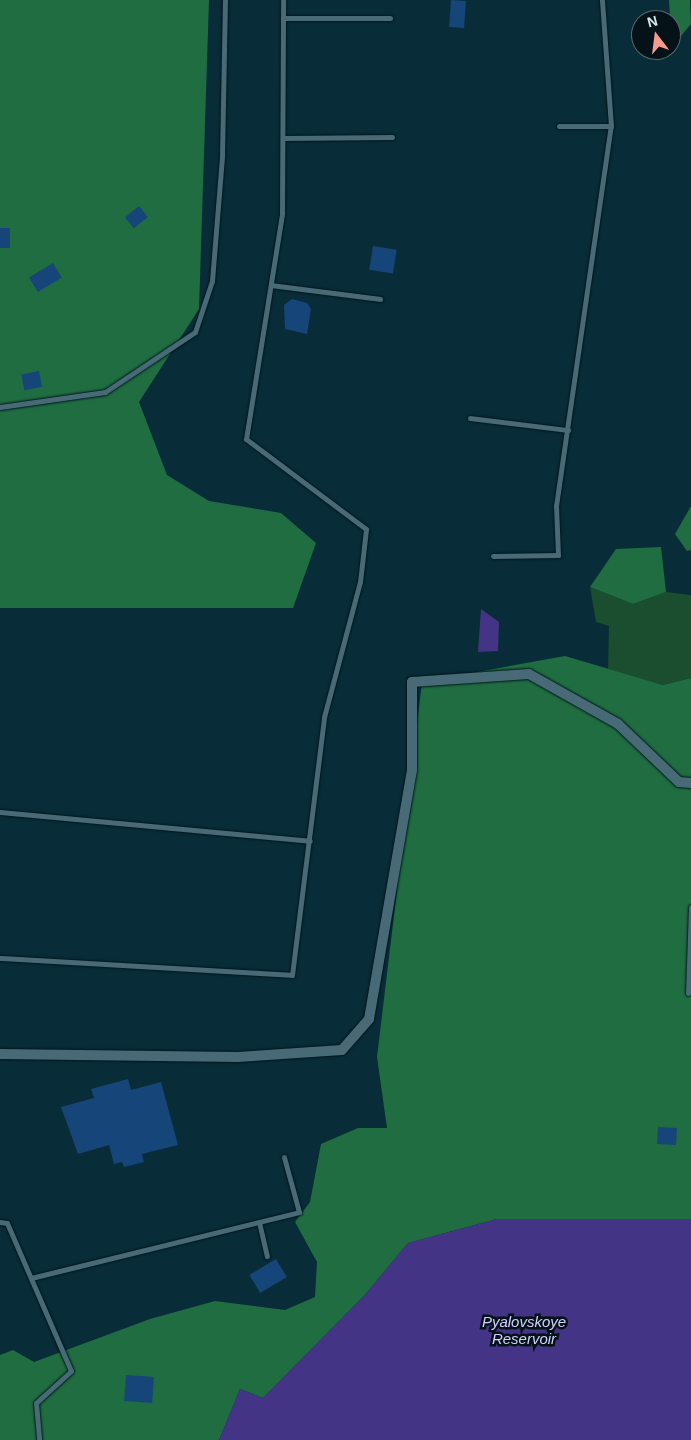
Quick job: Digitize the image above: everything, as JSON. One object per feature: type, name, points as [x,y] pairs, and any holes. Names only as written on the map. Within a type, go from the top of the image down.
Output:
[{"type":"street","points":[[0,1054],[238,1057],[342,1050],[369,1019],[412,770],[412,682],[528,674],[618,724],[679,782],[691,783]]},
{"type":"lane","points":[[0,406],[105,392],[195,332],[212,281],[222,156],[225,0]]},
{"type":"lane","points":[[0,958],[292,975],[324,717],[360,582],[366,528],[246,439],[282,214],[283,0]]},
{"type":"lane","points":[[492,556],[558,555],[556,506],[611,126],[602,0]]},
{"type":"lane","points":[[283,18],[390,18]]},
{"type":"lane","points":[[559,126],[611,126]]},
{"type":"lane","points":[[283,138],[392,137]]},
{"type":"lane","points":[[271,285],[380,299]]},
{"type":"lane","points":[[470,418],[568,430]]},
{"type":"lane","points":[[0,812],[310,840]]},
{"type":"lane","points":[[688,993],[691,907]]},
{"type":"lane","points":[[31,1278],[299,1212],[284,1157]]},
{"type":"lane","points":[[0,1222],[7,1223],[72,1371],[36,1403],[39,1440]]},
{"type":"lane","points":[[259,1222],[268,1256]]},
{"type":"green space","points":[[0,0],[209,0],[199,309],[139,402],[167,475],[209,501],[281,513],[316,543],[293,608],[0,608]]},
{"type":"green space","points":[[669,0],[690,0],[691,24],[681,36],[681,10],[670,10]]},
{"type":"green space","points":[[691,506],[691,550],[687,551],[675,534]]},
{"type":"green space","points":[[661,547],[666,592],[633,604],[590,587],[616,549]]},
{"type":"green space","points":[[590,587],[633,604],[666,592],[691,595],[691,678],[663,685],[608,669],[609,626],[596,622]]},
{"type":"green space","points":[[565,656],[663,685],[691,678],[691,1219],[497,1219],[408,1243],[364,1296],[263,1398],[240,1389],[219,1440],[0,1440],[0,1355],[13,1350],[34,1362],[150,1319],[215,1301],[285,1310],[315,1297],[317,1262],[295,1222],[310,1202],[321,1144],[358,1128],[387,1128],[377,1057],[422,682]]},
{"type":"water","points":[[481,609],[499,622],[498,651],[478,652]]},
{"type":"water","name":"Pyalovskoye Reservoir","points":[[497,1219],[691,1219],[691,1440],[219,1440],[240,1389],[263,1398],[364,1296],[408,1243]]},
{"type":"building","points":[[451,0],[466,1],[464,28],[449,27]]},
{"type":"building","points":[[139,206],[148,217],[134,228],[125,217]]},
{"type":"building","points":[[0,228],[10,228],[10,248],[0,248]]},
{"type":"building","points":[[373,246],[397,250],[393,273],[369,270]]},
{"type":"building","points":[[53,263],[62,278],[38,292],[29,277]]},
{"type":"building","points":[[292,299],[307,303],[311,309],[307,334],[285,329],[284,305]]},
{"type":"building","points":[[39,371],[42,387],[24,390],[21,374]]},
{"type":"building","points":[[128,1079],[131,1090],[161,1082],[178,1145],[142,1154],[144,1162],[124,1167],[122,1162],[114,1164],[109,1145],[78,1154],[61,1107],[94,1098],[91,1089]]},
{"type":"building","points":[[658,1127],[677,1128],[676,1145],[657,1144]]},
{"type":"building","points":[[276,1259],[287,1277],[260,1293],[249,1275]]},
{"type":"building","points":[[126,1375],[154,1377],[152,1403],[124,1401]]}]
